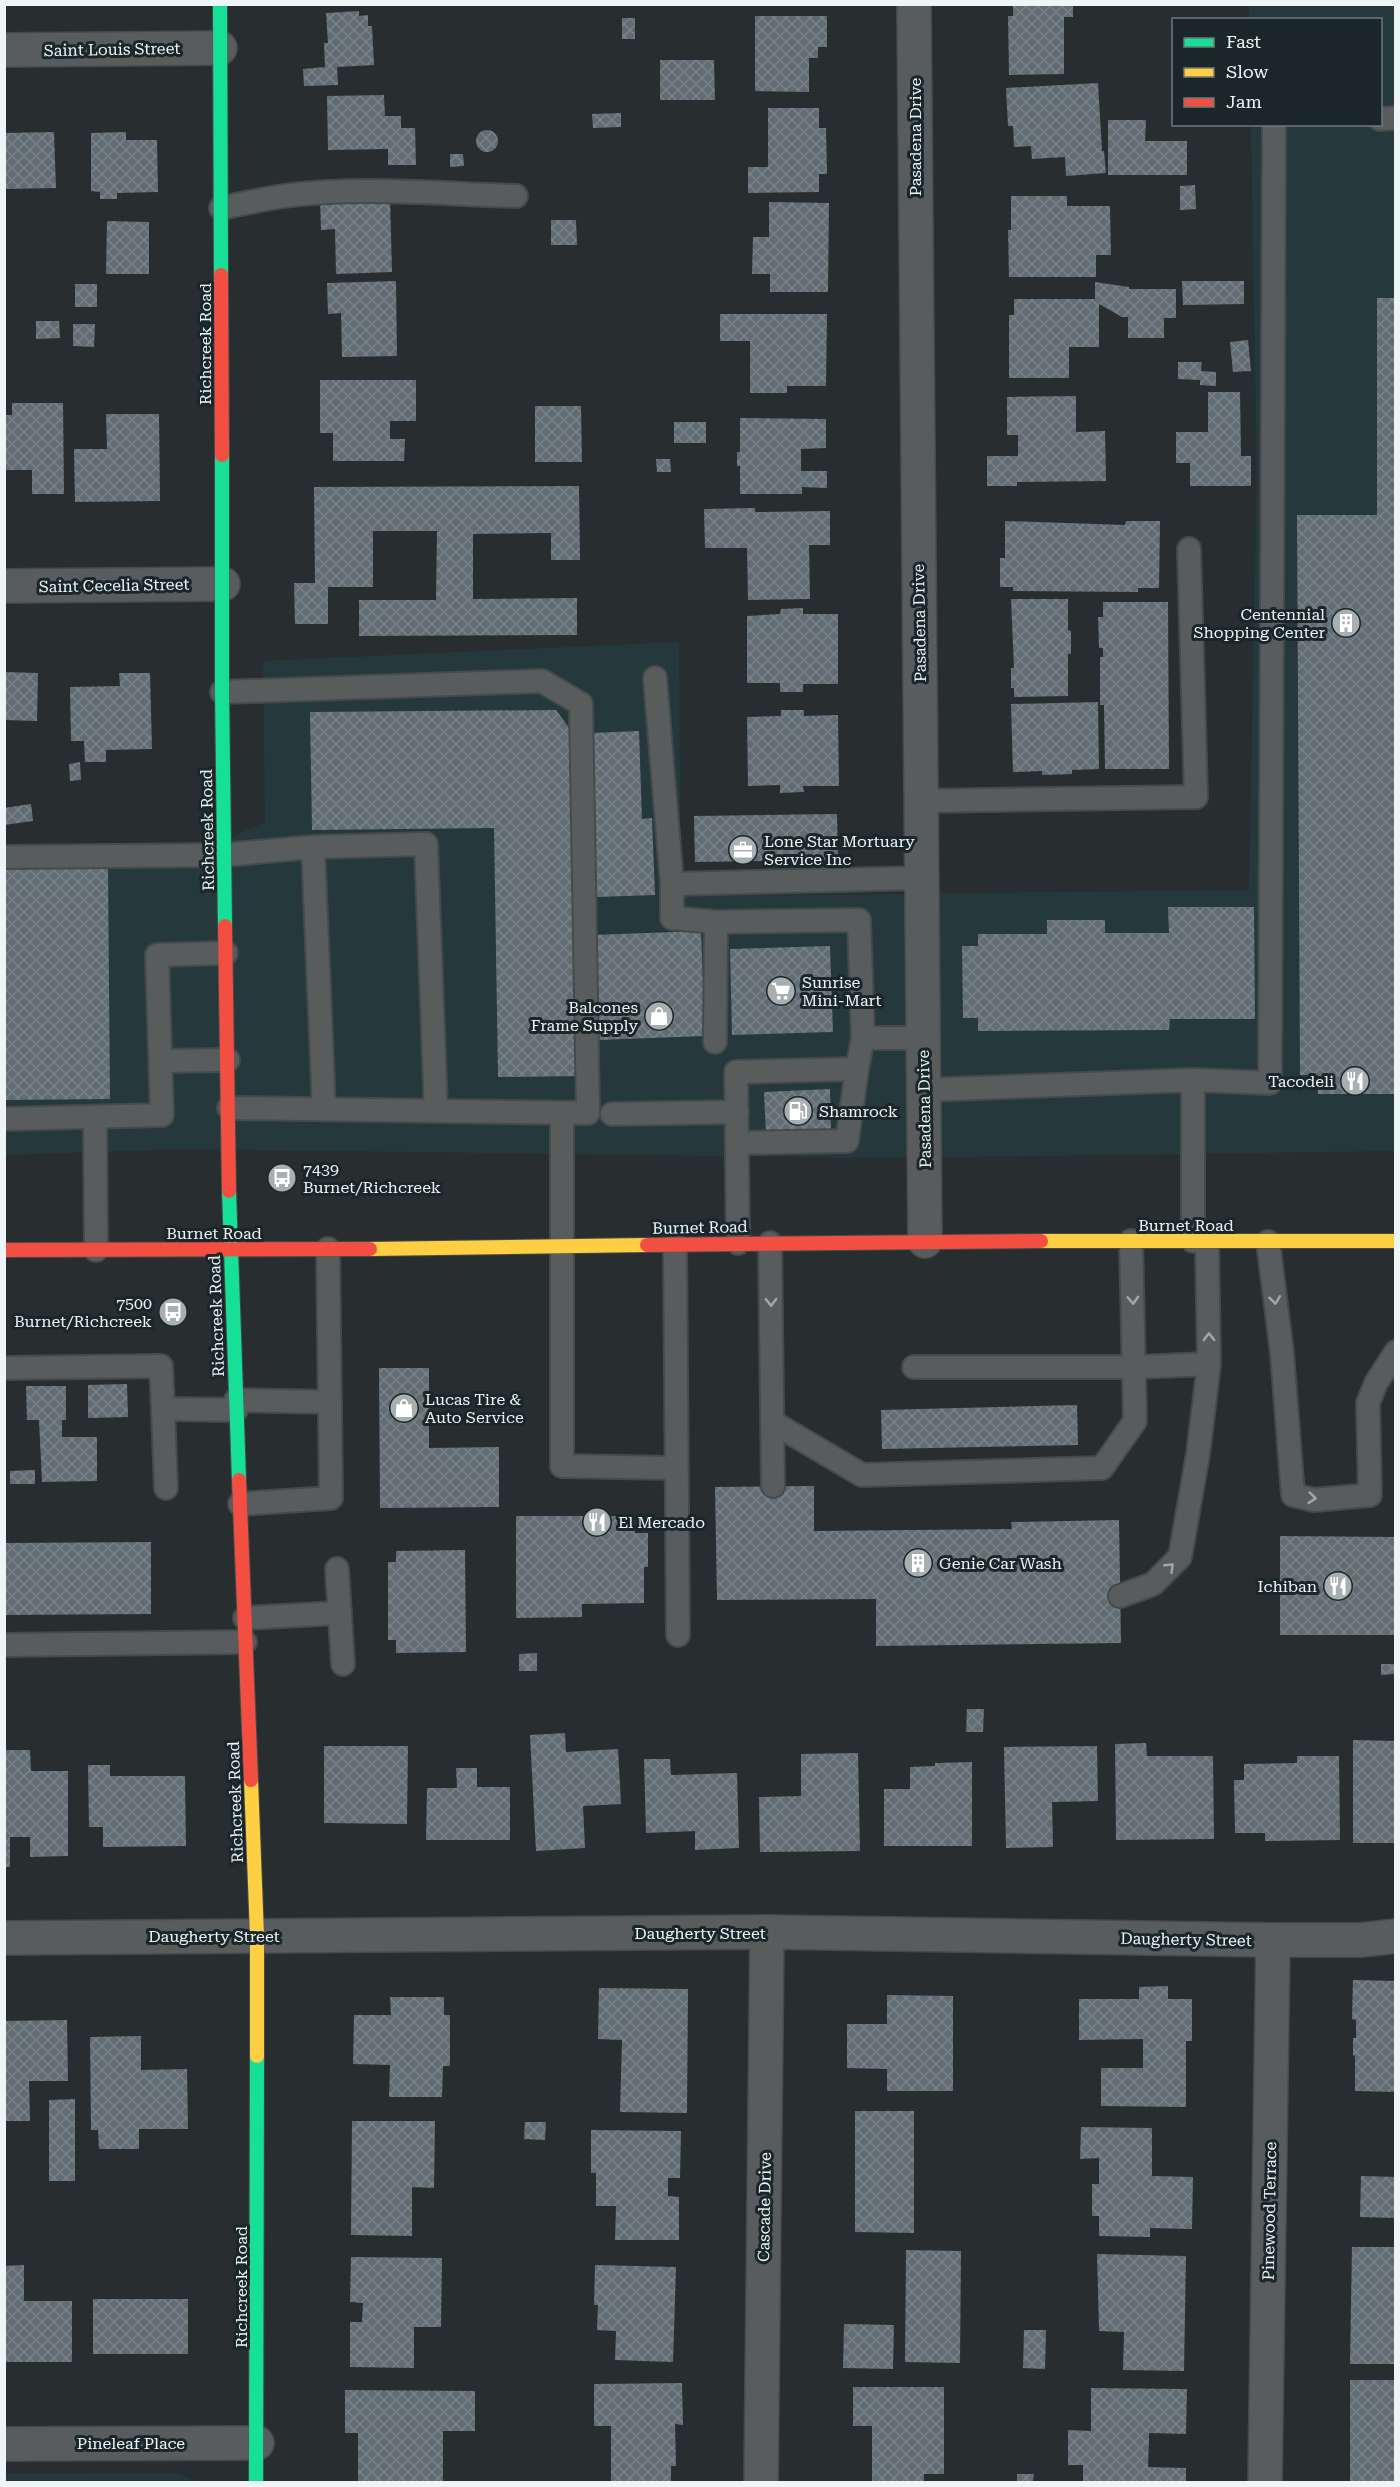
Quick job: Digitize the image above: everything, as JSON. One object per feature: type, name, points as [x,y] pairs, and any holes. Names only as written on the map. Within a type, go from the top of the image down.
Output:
[{"type":"street","name":"Richcreek Road","points":[[220,4],[222,692],[230,1251],[257,1936],[256,2482]]},
{"type":"street","name":"Pasadena Drive","points":[[914,4],[925,1241]]},
{"type":"street","name":"Saint Louis Street","points":[[4,50],[220,48]]},
{"type":"street","name":"Saint Cecelia Street","points":[[4,586],[223,584]]},
{"type":"street","name":"Burnet Road","points":[[4,1250],[230,1251],[925,1241],[1395,1242]]},
{"type":"street","name":"Daugherty Street","points":[[4,1938],[767,1932],[1273,1940],[1361,1940],[1395,1936]]},
{"type":"street","name":"Cascade Drive","points":[[761,2482],[767,1932]]},
{"type":"street","name":"Pinewood Terrace","points":[[1265,2482],[1273,1940]]},
{"type":"street","name":"Pineleaf Place","points":[[4,2444],[257,2443]]},
{"type":"lane","points":[[924,1090],[1193,1080],[1270,1083],[1274,126]]},
{"type":"lane","points":[[221,208],[284,196],[326,193],[390,192],[516,196]]},
{"type":"lane","points":[[921,801],[1196,797],[1189,549]]},
{"type":"lane","points":[[655,678],[672,884],[672,918],[716,922],[860,920],[863,1038],[847,1141],[737,1143]]},
{"type":"lane","points":[[222,692],[542,681],[581,704],[588,1113],[229,1108]]},
{"type":"lane","points":[[4,856],[224,855],[313,847],[426,844],[436,1111]]},
{"type":"lane","points":[[313,847],[324,1109]]},
{"type":"lane","points":[[672,884],[922,878]]},
{"type":"lane","points":[[715,1042],[716,922]]},
{"type":"lane","points":[[4,1119],[162,1114],[157,955],[226,953]]},
{"type":"lane","points":[[863,1038],[923,1038]]},
{"type":"lane","points":[[160,1061],[228,1060]]},
{"type":"lane","points":[[738,1243],[736,1072],[857,1069]]},
{"type":"lane","points":[[1120,1596],[1153,1584],[1180,1557],[1198,1454],[1209,1364],[1200,1241],[1193,1080]]},
{"type":"lane","points":[[612,1114],[737,1112]]},
{"type":"lane","points":[[562,1113],[562,1466],[675,1468]]},
{"type":"lane","points":[[95,1117],[96,1250]]},
{"type":"lane","points":[[772,1422],[862,1474],[1102,1468],[1135,1421],[1131,1241]]},
{"type":"lane","points":[[1268,1242],[1282,1353],[1293,1495],[1314,1500],[1370,1495],[1368,1403],[1376,1383],[1395,1352]]},
{"type":"lane","points":[[770,1243],[773,1486]]},
{"type":"lane","points":[[675,1244],[678,1635]]},
{"type":"lane","points":[[240,1504],[331,1498],[328,1250]]},
{"type":"lane","points":[[914,1367],[1135,1367],[1209,1364]]},
{"type":"lane","points":[[4,1368],[161,1366],[166,1488]]},
{"type":"lane","points":[[163,1409],[330,1402]]},
{"type":"lane","points":[[338,1569],[343,1664]]},
{"type":"lane","points":[[245,1618],[340,1613]]},
{"type":"lane","points":[[4,1645],[245,1642]]},
{"type":"shaded area","points":[[1249,5],[1395,5],[1395,1151],[881,1158],[184,1149],[5,1155],[4,862],[180,860],[265,822],[263,661],[679,642],[681,896],[1249,890],[1257,474],[1251,126],[1382,126],[1382,18],[1249,18]]},
{"type":"shaded area","points":[[176,2473],[198,2482],[5,2482],[5,2474]]},
{"type":"building","points":[[1013,4],[1073,4],[1073,17],[1064,17],[1064,74],[1009,75],[1008,16],[1013,16]]},
{"type":"building","points":[[359,11],[359,16],[368,15],[368,26],[372,26],[374,65],[337,67],[338,85],[304,86],[303,69],[325,67],[324,43],[328,43],[326,13]]},
{"type":"building","points":[[755,16],[827,16],[827,47],[818,47],[818,58],[809,58],[809,92],[755,91]]},
{"type":"building","points":[[622,18],[635,18],[635,39],[622,39]]},
{"type":"building","points":[[660,60],[714,60],[715,100],[660,100]]},
{"type":"building","points":[[1098,83],[1102,151],[1104,151],[1106,173],[1066,176],[1065,157],[1032,159],[1031,146],[1014,147],[1013,126],[1008,126],[1006,88]]},
{"type":"building","points":[[384,95],[385,116],[401,116],[401,128],[415,128],[416,165],[388,165],[388,149],[328,150],[327,96]]},
{"type":"building","points":[[768,108],[819,108],[819,128],[826,128],[827,174],[819,174],[819,192],[748,193],[748,167],[768,167]]},
{"type":"building","points":[[621,113],[621,127],[593,128],[592,114]]},
{"type":"building","points":[[1108,120],[1146,120],[1145,141],[1187,141],[1187,175],[1108,175]]},
{"type":"building","points":[[483,130],[491,130],[498,137],[498,145],[491,152],[483,152],[476,145],[476,137]]},
{"type":"building","points":[[54,132],[56,188],[4,189],[4,133]]},
{"type":"building","points":[[126,132],[126,140],[157,140],[158,192],[117,193],[117,199],[100,199],[100,192],[91,191],[91,133]]},
{"type":"building","points":[[450,154],[463,154],[464,166],[450,167]]},
{"type":"building","points":[[1195,185],[1196,209],[1180,210],[1180,186]]},
{"type":"building","points":[[1011,196],[1067,196],[1067,206],[1110,206],[1111,255],[1096,255],[1096,277],[1009,277],[1008,230],[1011,230]]},
{"type":"building","points":[[390,197],[392,272],[336,274],[335,229],[321,230],[320,198]]},
{"type":"building","points":[[769,202],[829,203],[828,292],[770,292],[770,274],[752,274],[753,237],[769,237]]},
{"type":"building","points":[[551,220],[576,220],[577,245],[551,245]]},
{"type":"building","points":[[107,221],[149,222],[149,274],[106,274]]},
{"type":"building","points":[[396,281],[397,356],[342,357],[341,313],[328,314],[327,283]]},
{"type":"building","points":[[1182,281],[1244,281],[1244,304],[1183,305]]},
{"type":"building","points":[[1095,282],[1129,287],[1129,289],[1176,289],[1176,318],[1164,318],[1164,338],[1128,338],[1128,317],[1122,317],[1099,304],[1099,347],[1069,347],[1069,378],[1009,378],[1009,315],[1014,315],[1014,299],[1095,299]]},
{"type":"building","points":[[75,284],[97,284],[97,307],[75,307]]},
{"type":"building","name":"Centennial Shopping Center","points":[[1377,298],[1396,298],[1396,1094],[1318,1094],[1318,1075],[1300,1075],[1297,515],[1377,515]]},
{"type":"building","points":[[720,314],[827,314],[826,386],[787,386],[787,393],[750,393],[750,341],[720,341]]},
{"type":"building","points":[[36,321],[59,321],[60,338],[36,339]]},
{"type":"building","points":[[73,324],[95,324],[94,347],[73,346]]},
{"type":"building","points":[[1248,340],[1251,371],[1233,372],[1230,342]]},
{"type":"building","points":[[1178,362],[1202,362],[1201,371],[1216,372],[1216,386],[1200,385],[1200,380],[1178,379]]},
{"type":"building","points":[[320,380],[416,380],[416,421],[390,421],[390,439],[405,439],[404,461],[333,461],[333,433],[320,433]]},
{"type":"building","points":[[1208,392],[1240,392],[1241,456],[1251,456],[1251,486],[1190,486],[1190,463],[1176,463],[1176,432],[1208,432]]},
{"type":"building","points":[[1076,396],[1076,432],[1105,431],[1106,481],[1017,482],[1017,486],[987,486],[987,456],[1018,456],[1018,435],[1007,435],[1007,397]]},
{"type":"building","points":[[12,403],[63,403],[64,494],[32,494],[32,470],[4,470],[4,415],[12,415]]},
{"type":"building","points":[[535,406],[581,406],[582,462],[535,462]]},
{"type":"building","points":[[106,414],[159,414],[160,501],[75,502],[74,449],[107,449]]},
{"type":"building","points":[[740,418],[826,419],[826,448],[801,449],[801,471],[827,471],[827,488],[802,487],[802,494],[740,494],[740,466],[737,466],[737,452],[740,452]]},
{"type":"building","points":[[674,422],[706,422],[706,443],[674,443]]},
{"type":"building","points":[[656,459],[670,459],[671,472],[657,472]]},
{"type":"building","points":[[579,486],[580,560],[551,560],[551,533],[473,534],[473,599],[577,598],[577,635],[359,636],[359,600],[436,600],[437,531],[373,531],[373,587],[328,587],[328,624],[295,624],[294,583],[315,583],[314,487]]},
{"type":"building","points":[[755,508],[755,512],[830,511],[830,545],[809,545],[810,599],[748,600],[747,548],[705,548],[704,509]]},
{"type":"building","points":[[1005,521],[1125,525],[1126,521],[1160,521],[1159,588],[1138,588],[1138,592],[1013,591],[1013,587],[1000,587],[1000,558],[1005,558]]},
{"type":"building","points":[[1011,599],[1068,599],[1071,654],[1068,654],[1068,696],[1014,697],[1014,688],[1011,688],[1011,668],[1014,668]]},
{"type":"building","points":[[1103,602],[1168,602],[1169,769],[1105,769],[1104,705],[1100,705],[1100,657],[1103,657],[1103,648],[1099,648],[1098,617],[1103,617]]},
{"type":"building","points":[[803,608],[803,614],[838,614],[838,684],[803,684],[803,692],[780,692],[780,683],[747,683],[747,616],[780,614],[781,609]]},
{"type":"building","points":[[4,672],[38,673],[37,721],[4,720]]},
{"type":"building","points":[[119,673],[150,673],[152,749],[106,750],[106,762],[85,762],[84,741],[71,741],[70,687],[120,686]]},
{"type":"building","points":[[1098,702],[1099,769],[1072,770],[1072,774],[1042,775],[1042,771],[1013,772],[1011,704]]},
{"type":"building","points":[[556,710],[580,743],[584,1076],[498,1077],[494,828],[312,830],[310,712]]},
{"type":"building","points":[[781,710],[804,710],[804,716],[838,715],[839,786],[803,786],[804,792],[780,793],[780,785],[748,786],[747,717],[781,716]]},
{"type":"building","points":[[639,731],[642,819],[652,818],[655,895],[597,897],[592,733]]},
{"type":"building","points":[[80,762],[81,780],[70,781],[69,764]]},
{"type":"building","points":[[31,804],[33,821],[4,825],[4,808]]},
{"type":"building","points":[[837,814],[838,860],[695,862],[694,816]]},
{"type":"building","points":[[108,867],[110,1099],[4,1100],[4,868]]},
{"type":"building","points":[[1168,907],[1254,907],[1255,1019],[1170,1019],[1169,1030],[978,1031],[978,1018],[963,1018],[962,946],[978,946],[978,934],[1047,934],[1047,920],[1105,920],[1105,933],[1169,933]]},
{"type":"building","points":[[701,931],[705,1036],[598,1040],[593,935]]},
{"type":"building","name":"Sunrise Mini-Mart","points":[[830,946],[833,1032],[732,1035],[730,949]]},
{"type":"building","name":"Shamrock","points":[[830,1089],[831,1130],[766,1133],[764,1092]]},
{"type":"building","name":"Lucas Tire & Auto Service","points":[[379,1368],[429,1368],[429,1448],[499,1447],[499,1507],[380,1508]]},
{"type":"building","points":[[127,1384],[128,1417],[88,1418],[88,1385]]},
{"type":"building","points":[[26,1386],[66,1386],[66,1420],[62,1420],[62,1437],[97,1437],[97,1481],[42,1482],[39,1420],[27,1420]]},
{"type":"building","points":[[1077,1405],[1078,1445],[882,1449],[881,1410]]},
{"type":"building","points":[[35,1470],[35,1484],[10,1484],[10,1471]]},
{"type":"building","name":"Genie Car Wash","points":[[814,1486],[814,1531],[1012,1529],[1011,1522],[1119,1520],[1121,1643],[876,1646],[876,1599],[717,1600],[715,1487]]},
{"type":"building","points":[[516,1516],[634,1516],[635,1533],[648,1533],[648,1567],[644,1567],[644,1603],[582,1604],[582,1617],[516,1618]]},
{"type":"building","name":"Ichiban","points":[[1280,1536],[1396,1537],[1396,1635],[1280,1635]]},
{"type":"building","points":[[151,1542],[151,1614],[4,1615],[4,1543]]},
{"type":"building","points":[[465,1550],[466,1652],[396,1653],[396,1640],[388,1640],[388,1562],[396,1562],[396,1551]]},
{"type":"building","points":[[537,1653],[537,1671],[519,1671],[519,1654]]},
{"type":"building","points":[[1381,1664],[1394,1664],[1394,1674],[1381,1675]]},
{"type":"building","points":[[967,1709],[984,1709],[983,1732],[966,1732]]},
{"type":"building","points":[[565,1733],[566,1752],[618,1749],[621,1804],[583,1806],[585,1848],[536,1851],[530,1735]]},
{"type":"building","points":[[1353,1740],[1396,1741],[1395,1843],[1353,1843]]},
{"type":"building","points":[[1146,1743],[1147,1756],[1213,1756],[1214,1839],[1116,1840],[1115,1744]]},
{"type":"building","points":[[324,1746],[408,1746],[407,1824],[324,1823]]},
{"type":"building","points":[[1097,1746],[1098,1801],[1052,1802],[1053,1847],[1006,1848],[1004,1747]]},
{"type":"building","points":[[4,1750],[30,1750],[31,1771],[68,1771],[68,1856],[30,1857],[30,1837],[10,1837],[10,1867],[4,1867]]},
{"type":"building","points":[[858,1753],[860,1851],[760,1852],[759,1797],[801,1796],[801,1754]]},
{"type":"building","points":[[1297,1756],[1339,1756],[1340,1840],[1265,1841],[1265,1833],[1235,1833],[1234,1780],[1244,1780],[1244,1764],[1297,1763]]},
{"type":"building","points":[[644,1759],[670,1759],[671,1775],[737,1773],[739,1848],[695,1850],[695,1831],[646,1833]]},
{"type":"building","points":[[972,1762],[972,1846],[884,1846],[884,1789],[910,1789],[910,1767],[935,1766],[935,1763]]},
{"type":"building","points":[[88,1765],[110,1765],[110,1776],[185,1776],[186,1846],[103,1847],[103,1827],[89,1827]]},
{"type":"building","points":[[456,1768],[477,1768],[477,1787],[510,1787],[510,1840],[426,1840],[427,1788],[457,1788]]},
{"type":"building","points":[[1353,1980],[1396,1981],[1396,2092],[1355,2091],[1353,2038],[1356,2038],[1356,2020],[1352,2019]]},
{"type":"building","points":[[1168,1986],[1168,1999],[1192,1999],[1192,2041],[1186,2041],[1186,2107],[1101,2106],[1101,2068],[1143,2068],[1143,2039],[1079,2040],[1079,1999],[1139,1999],[1139,1987]]},
{"type":"building","points":[[599,1988],[688,1989],[687,2113],[620,2112],[622,2040],[598,2039]]},
{"type":"building","points":[[887,1995],[953,1996],[953,2091],[887,2091],[887,2069],[847,2068],[847,2024],[887,2024]]},
{"type":"building","points":[[390,1997],[444,1997],[444,2015],[450,2015],[450,2066],[443,2066],[442,2097],[389,2097],[390,2065],[353,2064],[354,2015],[391,2015]]},
{"type":"building","points":[[67,2020],[68,2081],[29,2081],[30,2121],[4,2121],[4,2021]]},
{"type":"building","points":[[141,2036],[141,2070],[187,2069],[188,2129],[139,2129],[139,2149],[99,2149],[98,2130],[91,2130],[90,2037]]},
{"type":"building","points":[[75,2099],[75,2181],[49,2181],[49,2100]]},
{"type":"building","points":[[855,2111],[914,2111],[914,2233],[855,2232]]},
{"type":"building","points":[[352,2121],[435,2121],[434,2188],[412,2187],[412,2236],[351,2235]]},
{"type":"building","points":[[525,2122],[546,2122],[545,2140],[524,2139]]},
{"type":"building","points":[[1081,2127],[1152,2128],[1152,2176],[1193,2177],[1192,2229],[1150,2228],[1150,2237],[1099,2236],[1099,2216],[1092,2216],[1092,2184],[1099,2184],[1099,2158],[1080,2159]]},
{"type":"building","points":[[591,2130],[681,2131],[680,2178],[668,2178],[668,2196],[679,2197],[679,2240],[615,2240],[616,2206],[596,2206],[596,2173],[591,2173]]},
{"type":"building","points":[[1361,2176],[1396,2177],[1396,2218],[1360,2217]]},
{"type":"building","points":[[1352,2247],[1396,2247],[1396,2364],[1350,2364]]},
{"type":"building","points":[[906,2250],[961,2251],[960,2363],[905,2362]]},
{"type":"building","points":[[1097,2254],[1186,2256],[1184,2371],[1123,2370],[1124,2332],[1099,2331]]},
{"type":"building","points":[[351,2257],[442,2258],[441,2327],[414,2327],[414,2368],[350,2367],[350,2322],[362,2322],[363,2303],[350,2302]]},
{"type":"building","points":[[24,2265],[24,2301],[72,2301],[72,2362],[4,2362],[4,2266]]},
{"type":"building","points":[[595,2265],[676,2267],[673,2362],[615,2360],[616,2331],[597,2330],[598,2305],[594,2305]]},
{"type":"building","points":[[93,2299],[188,2299],[188,2354],[93,2354]]},
{"type":"building","points":[[844,2324],[894,2325],[893,2369],[843,2368]]},
{"type":"building","points":[[1024,2330],[1046,2330],[1045,2369],[1023,2368]]},
{"type":"building","points":[[1350,2380],[1396,2380],[1396,2482],[1350,2482]]},
{"type":"building","points":[[682,2383],[683,2425],[675,2424],[676,2466],[671,2466],[671,2482],[611,2482],[611,2426],[594,2426],[594,2384]]},
{"type":"building","points":[[853,2387],[944,2387],[944,2474],[924,2474],[924,2482],[872,2482],[872,2426],[853,2426]]},
{"type":"building","points":[[1091,2388],[1187,2389],[1186,2434],[1149,2433],[1148,2467],[1186,2468],[1186,2482],[1083,2482],[1083,2465],[1068,2465],[1068,2430],[1091,2431]]},
{"type":"building","points":[[345,2390],[475,2391],[475,2431],[443,2431],[443,2482],[358,2482],[358,2433],[345,2433]]},
{"type":"building","points":[[1017,2474],[1034,2474],[1033,2482],[1017,2482]]},
{"type":"traffic: fast","points":[[220,4],[221,275]]},
{"type":"traffic: fast","points":[[222,455],[225,926]]},
{"type":"traffic: fast","points":[[229,1191],[239,1480]]},
{"type":"traffic: fast","points":[[256,2482],[257,2056]]},
{"type":"traffic: slow","points":[[1041,1241],[1396,1241]]},
{"type":"traffic: slow","points":[[370,1249],[647,1245]]},
{"type":"traffic: slow","points":[[251,1780],[257,1936],[257,2056]]},
{"type":"traffic: jam","points":[[221,275],[222,455]]},
{"type":"traffic: jam","points":[[225,926],[229,1191]]},
{"type":"traffic: jam","points":[[647,1245],[1041,1241]]},
{"type":"traffic: jam","points":[[4,1250],[370,1249]]},
{"type":"traffic: jam","points":[[239,1480],[251,1780]]},
{"type":"place","name":"Centennial Shopping Center","points":[[1346,623]]},
{"type":"place","name":"Lone Star Mortuary Service Inc","points":[[743,850]]},
{"type":"place","name":"Sunrise Mini-Mart","points":[[781,991]]},
{"type":"place","name":"Balcones Frame Supply","points":[[659,1016]]},
{"type":"place","name":"Tacodeli","points":[[1355,1081]]},
{"type":"place","name":"Shamrock","points":[[798,1111]]},
{"type":"place","name":"7439 Burnet/Richcreek","points":[[282,1178]]},
{"type":"place","name":"7500 Burnet/Richcreek","points":[[173,1312]]},
{"type":"place","name":"Lucas Tire & Auto Service","points":[[404,1408]]},
{"type":"place","name":"El Mercado","points":[[597,1522]]},
{"type":"place","name":"Genie Car Wash","points":[[918,1563]]},
{"type":"place","name":"Ichiban","points":[[1338,1586]]}]
